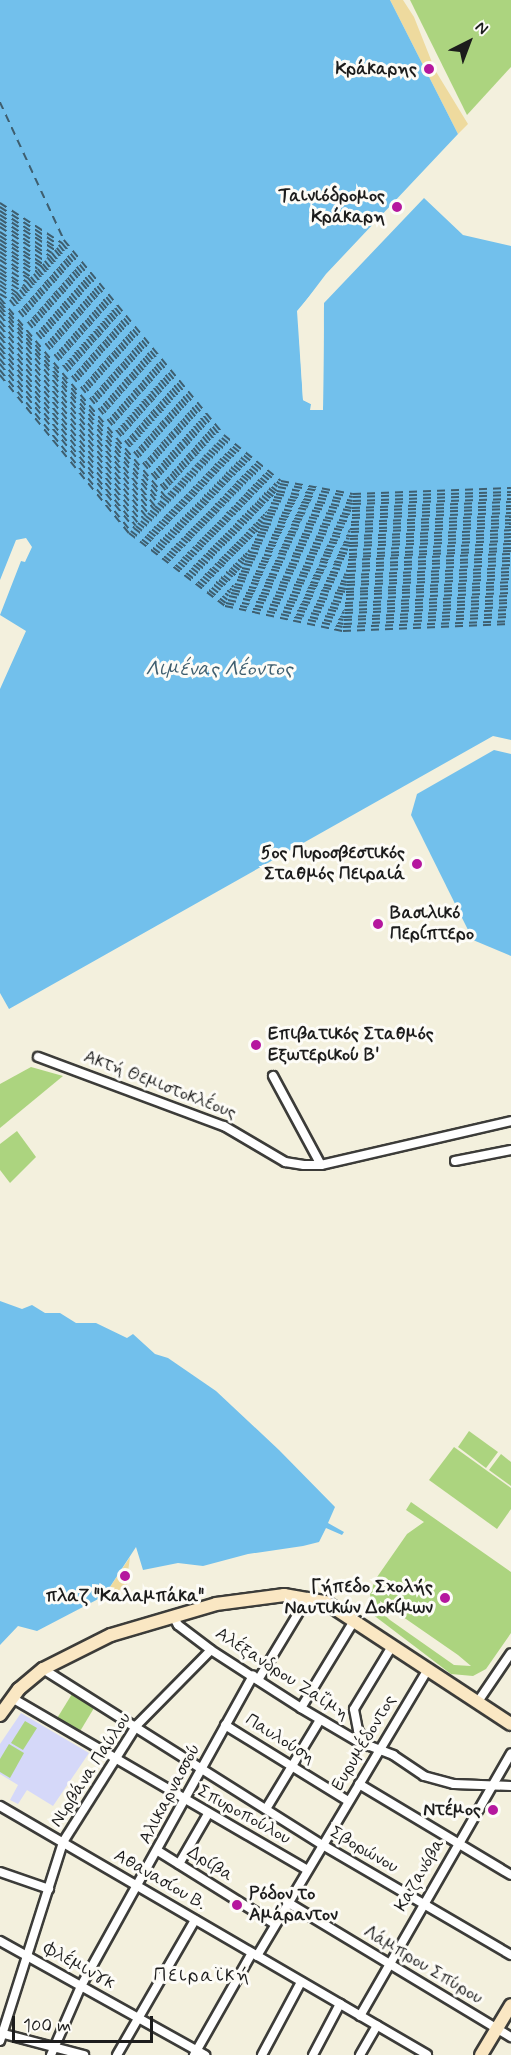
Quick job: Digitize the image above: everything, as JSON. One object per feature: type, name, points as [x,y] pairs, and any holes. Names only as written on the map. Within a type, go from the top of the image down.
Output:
[{"type":"main road","points":[[0,1715],[12,1698],[43,1669],[111,1635],[172,1616],[235,1601],[284,1595],[308,1597],[325,1602],[426,1672],[511,1724]]},
{"type":"main road","points":[[481,2055],[511,2005]]},
{"type":"street","name":"Ακτή Θεμιστοκλέους","points":[[38,1057],[224,1126],[285,1162],[321,1165],[511,1121]]},
{"type":"street","points":[[273,1076],[321,1165]]},
{"type":"street","points":[[455,1161],[511,1150]]},
{"type":"street","name":"Αλικαρνασσού","points":[[53,2051],[81,1986],[187,1801],[225,1725],[308,1597]]},
{"type":"street","name":"Αλέξανδρου Ζαΐμη","points":[[172,1616],[178,1625],[211,1650],[320,1720],[370,1747],[380,1749],[438,1781],[509,1788]]},
{"type":"street","points":[[301,1708],[354,1621]]},
{"type":"street","points":[[370,1747],[358,1730],[354,1708],[391,1648]]},
{"type":"street","name":"Νιρβάνα Παύλου","points":[[1,2036],[30,1957],[63,1842],[137,1725],[211,1650]]},
{"type":"street","points":[[477,1703],[511,1653]]},
{"type":"street","name":"Σβορώνου","points":[[43,1669],[137,1725],[321,1844],[511,1955]]},
{"type":"street","name":"Ευρυμέδοντος","points":[[195,2053],[426,1672]]},
{"type":"street","name":"Σπυροπούλου","points":[[12,1698],[113,1760],[306,1869]]},
{"type":"street","points":[[266,1809],[320,1720]]},
{"type":"street","name":"Παυλούση","points":[[225,1725],[348,1801]]},
{"type":"street","name":"Καζανόβα","points":[[360,2016],[511,1753]]},
{"type":"street","points":[[359,1784],[511,1875]]},
{"type":"street","name":"Αθανασίου Β.","points":[[0,1806],[427,2055]]},
{"type":"street","points":[[179,1864],[208,1814]]},
{"type":"street","name":"Δρίβα","points":[[158,1851],[275,1924]]},
{"type":"street","points":[[0,1872],[49,1888]]},
{"type":"street","name":"Λάμπρου Σπύρου","points":[[287,1902],[511,2037]]},
{"type":"street","points":[[117,2055],[195,1920]]},
{"type":"street","name":"Φλέμινγκ","points":[[0,1941],[139,2018],[195,2053],[205,2055]]},
{"type":"street","points":[[262,2055],[301,1982]]},
{"type":"street","points":[[313,2055],[340,2004]]},
{"type":"street","points":[[360,2055],[377,2026]]},
{"type":"street","points":[[1,2036],[53,2051],[84,2055]]},
{"type":"shaded area","points":[[21,1713],[89,1753],[53,1806],[27,1790],[18,1804],[10,1800],[18,1785],[0,1774],[0,1744]]},
{"type":"green space","points":[[410,0],[511,0],[511,67],[467,115]]},
{"type":"green space","points":[[31,1067],[63,1076],[0,1128],[0,1084]]},
{"type":"green space","points":[[17,1131],[36,1157],[10,1183],[0,1170],[0,1144]]},
{"type":"green space","points":[[469,1431],[498,1452],[486,1468],[458,1447]]},
{"type":"green space","points":[[454,1447],[511,1488],[511,1509],[497,1529],[429,1480]]},
{"type":"green space","points":[[501,1454],[511,1462],[511,1486],[489,1470]]},
{"type":"green space","name":"Γήπεδο Σχολής Ναυτικών Δοκίμων","points":[[411,1502],[511,1572],[511,1633],[486,1669],[473,1676],[451,1674],[372,1614],[370,1594],[375,1580],[407,1534],[424,1522],[406,1510]],"holes":[[[380,1601],[471,1666],[454,1665],[390,1620],[381,1612]]]},
{"type":"green space","points":[[72,1694],[94,1708],[79,1733],[56,1720]]},
{"type":"green space","points":[[25,1721],[37,1728],[23,1750],[11,1743]]},
{"type":"green space","points":[[9,1744],[24,1753],[10,1778],[0,1772],[0,1759]]},
{"type":"sand","name":"Κράκαρης","points":[[390,0],[403,0],[414,17],[435,70],[468,124],[458,134]]},
{"type":"sand","name":"πλαζ \"Καλαμπάκα\"","points":[[130,1557],[128,1572],[133,1576],[124,1588],[104,1596]]},
{"type":"water","name":"Λιμένας Λέοντος","points":[[0,0],[390,0],[458,134],[326,274],[298,311],[303,400],[311,404],[311,410],[323,410],[324,303],[424,198],[463,235],[511,246],[511,740],[493,736],[9,1009],[0,993],[0,689],[26,631],[0,615],[21,561],[25,562],[32,547],[26,538],[16,540],[0,580]]},
{"type":"water","points":[[494,750],[511,754],[511,956],[473,940],[411,815],[417,794]]},
{"type":"water","points":[[0,1301],[22,1309],[32,1305],[45,1313],[60,1313],[76,1323],[96,1323],[127,1338],[133,1334],[155,1354],[168,1358],[216,1391],[279,1450],[335,1507],[328,1523],[344,1532],[342,1535],[326,1528],[319,1542],[303,1546],[248,1554],[203,1566],[178,1563],[143,1570],[136,1547],[104,1596],[37,1631],[18,1626],[0,1645]]},
{"type":"pier","points":[[313,292],[316,295],[301,312],[306,398],[313,402],[314,407],[320,407],[324,303],[323,410],[310,410],[311,404],[303,400],[297,311]]},
{"type":"ferry route","points":[[0,102],[64,240],[224,435],[281,481],[353,494],[511,488]]},
{"type":"ferry route","points":[[0,203],[62,243],[222,438],[280,484],[353,497],[511,492]]},
{"type":"ferry route","points":[[0,207],[59,245],[219,440],[278,487],[353,501],[511,495]]},
{"type":"ferry route","points":[[0,211],[57,248],[217,443],[277,491],[353,504],[511,499]]},
{"type":"ferry route","points":[[0,215],[55,250],[214,445],[276,494],[352,508],[511,502]]},
{"type":"ferry route","points":[[0,219],[52,253],[212,448],[274,497],[352,511],[511,506]]},
{"type":"ferry route","points":[[0,223],[50,256],[209,450],[273,500],[352,515],[511,509]]},
{"type":"ferry route","points":[[0,227],[48,258],[207,453],[271,503],[352,518],[511,513]]},
{"type":"ferry route","points":[[0,232],[45,261],[204,455],[270,507],[351,522],[511,516]]},
{"type":"ferry route","points":[[0,236],[43,264],[202,458],[268,510],[351,525],[511,520]]},
{"type":"ferry route","points":[[0,240],[41,266],[200,460],[267,513],[351,529],[511,523]]},
{"type":"ferry route","points":[[0,244],[38,269],[197,463],[265,516],[351,532],[511,527]]},
{"type":"ferry route","points":[[0,248],[36,271],[195,465],[264,519],[350,536],[511,530]]},
{"type":"ferry route","points":[[0,252],[34,274],[192,468],[263,523],[350,539],[511,534]]},
{"type":"ferry route","points":[[0,256],[31,277],[190,471],[261,526],[350,543],[511,537]]},
{"type":"ferry route","points":[[0,260],[29,279],[187,473],[260,529],[350,546],[511,541]]},
{"type":"ferry route","points":[[0,265],[27,282],[185,476],[258,532],[349,550],[511,544]]},
{"type":"ferry route","points":[[0,269],[24,285],[182,478],[257,535],[349,554],[511,548]]},
{"type":"ferry route","points":[[0,273],[22,287],[180,481],[255,539],[349,557],[511,551]]},
{"type":"ferry route","points":[[0,277],[20,290],[178,483],[254,542],[348,560],[511,554]]},
{"type":"ferry route","points":[[0,281],[17,293],[175,486],[252,545],[348,564],[511,558]]},
{"type":"ferry route","points":[[0,285],[15,295],[173,488],[251,548],[348,567],[511,561]]},
{"type":"ferry route","points":[[0,289],[13,298],[170,491],[250,552],[348,571],[511,565]]},
{"type":"ferry route","points":[[0,294],[10,300],[168,493],[248,555],[347,575],[511,568]]},
{"type":"ferry route","points":[[0,298],[165,496],[247,558],[347,578],[511,572]]},
{"type":"ferry route","points":[[0,302],[163,498],[245,561],[347,582],[511,575]]},
{"type":"ferry route","points":[[0,306],[160,501],[244,564],[347,585],[511,579]]},
{"type":"ferry route","points":[[0,310],[158,503],[242,568],[346,589],[511,582]]},
{"type":"ferry route","points":[[0,315],[155,506],[241,571],[346,592],[511,586]]},
{"type":"ferry route","points":[[0,321],[153,508],[239,574],[346,595],[511,589]]},
{"type":"ferry route","points":[[0,326],[151,511],[238,577],[346,599],[511,593]]},
{"type":"ferry route","points":[[0,332],[148,513],[237,580],[345,603],[511,596]]},
{"type":"ferry route","points":[[0,337],[146,516],[235,584],[345,606],[511,600]]},
{"type":"ferry route","points":[[0,343],[143,518],[234,587],[345,610],[511,603]]},
{"type":"ferry route","points":[[0,348],[141,521],[232,590],[345,613],[511,607]]},
{"type":"ferry route","points":[[0,353],[138,523],[231,593],[344,617],[511,610]]},
{"type":"ferry route","points":[[0,359],[136,526],[229,596],[344,620],[511,614]]},
{"type":"ferry route","points":[[0,364],[134,528],[228,600],[344,624],[511,617]]},
{"type":"ferry route","points":[[0,370],[131,531],[226,603],[343,627],[511,621]]},
{"type":"ferry route","points":[[0,375],[129,533],[225,606],[343,631],[511,624]]},
{"type":"place","name":"Κράκαρης","points":[[429,69]]},
{"type":"place","name":"Ταινιόδρομος Κράκαρη","points":[[397,207]]},
{"type":"place","name":"5ος Πυροσβεστικός Σταθμός Πειραιά","points":[[417,864]]},
{"type":"place","name":"Βασιλικό Περίπτερο","points":[[378,924]]},
{"type":"place","name":"Επιβατικός Σταθμός Εξωτερικού Β'","points":[[256,1045]]},
{"type":"place","name":"πλαζ \"Καλαμπάκα\"","points":[[125,1576]]},
{"type":"place","name":"Γήπεδο Σχολής Ναυτικών Δοκίμων","points":[[445,1598]]},
{"type":"place","name":"Ντέμος","points":[[493,1810]]},
{"type":"place","name":"Ρόδον το Αμάραντον","points":[[237,1905]]},
{"type":"district","name":"Πειραϊκή","points":[[202,1975]]}]
